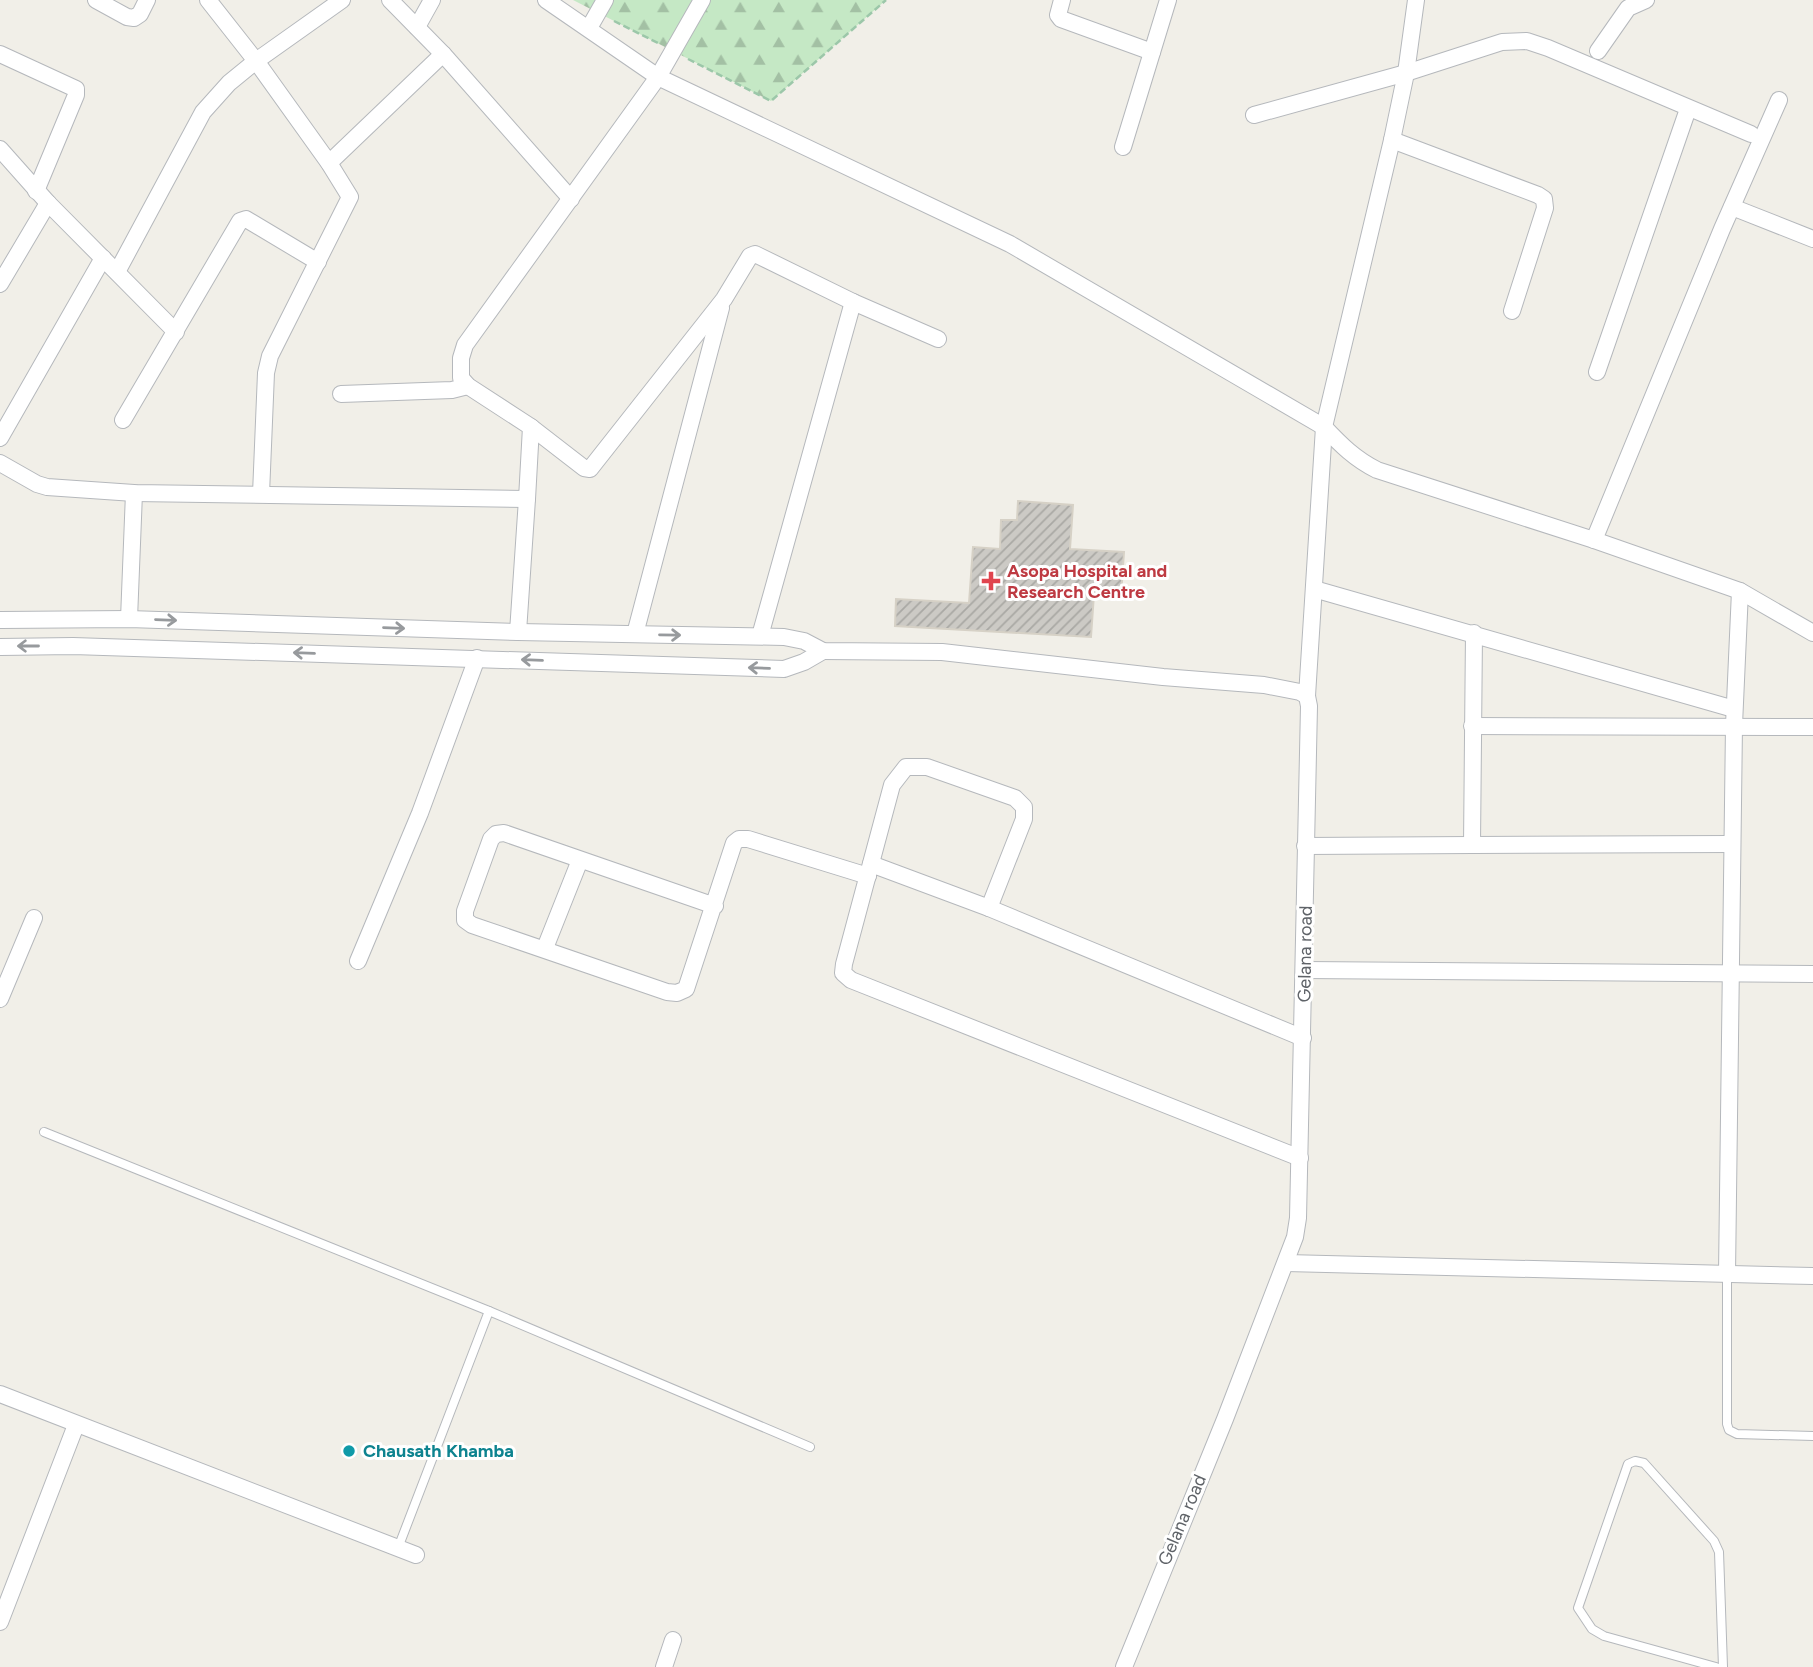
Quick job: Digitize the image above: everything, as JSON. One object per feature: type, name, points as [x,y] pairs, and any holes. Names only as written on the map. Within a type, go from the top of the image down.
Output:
[{"type":"street","points":[[96,0],[134,18],[140,14],[147,0]]},
{"type":"street","points":[[208,0],[256,61],[350,197],[270,356],[265,397],[261,494]]},
{"type":"street","points":[[117,272],[203,111],[229,83],[256,61],[342,0]]},
{"type":"street","points":[[390,0],[443,54],[571,199]]},
{"type":"street","points":[[416,27],[432,0]]},
{"type":"street","points":[[589,28],[604,0]]},
{"type":"street","points":[[702,0],[658,77],[465,345],[461,358],[461,377],[468,386],[531,427],[584,468],[590,468],[724,299],[750,256],[755,254],[853,302],[938,339]]},
{"type":"street","points":[[1062,0],[1058,15],[1061,19],[1152,52]]},
{"type":"street","points":[[1123,147],[1168,0]]},
{"type":"street","points":[[1598,51],[1628,8],[1646,0]]},
{"type":"street","points":[[550,1],[658,77],[1010,244],[1324,426],[1348,452],[1377,470],[1594,540],[1740,591],[1813,633]]},
{"type":"street","name":"Gelana road","points":[[1124,1667],[1286,1263],[1298,1219],[1310,706],[1307,696],[1324,426],[1406,73],[1410,2]]},
{"type":"street","points":[[1254,116],[1406,73],[1502,42],[1527,41],[1751,134]]},
{"type":"street","points":[[0,54],[76,89],[76,95],[36,191]]},
{"type":"street","points":[[329,163],[443,54]]},
{"type":"street","points":[[1594,540],[1779,100]]},
{"type":"street","points":[[1597,372],[1688,109]]},
{"type":"street","points":[[1392,140],[1545,200],[1545,208],[1513,311]]},
{"type":"street","points":[[0,149],[36,191],[176,332]]},
{"type":"street","points":[[0,284],[48,203]]},
{"type":"street","points":[[1732,207],[1813,239]]},
{"type":"street","points":[[123,420],[240,221],[246,219],[318,262]]},
{"type":"street","points":[[0,438],[103,258]]},
{"type":"street","points":[[635,634],[724,299]]},
{"type":"street","points":[[760,636],[853,302]]},
{"type":"street","points":[[341,394],[438,390],[468,386]]},
{"type":"street","points":[[518,632],[531,427]]},
{"type":"street","points":[[0,463],[47,487],[134,493],[527,499]]},
{"type":"street","points":[[129,619],[134,493]]},
{"type":"street","points":[[1314,589],[1474,633],[1734,717]]},
{"type":"street","points":[[1727,1274],[1734,717],[1740,591]]},
{"type":"street","points":[[72,619],[73,646]]},
{"type":"street","points":[[0,620],[129,619],[518,632],[784,637],[804,641],[823,651],[943,652],[1163,677],[1264,685],[1300,692],[1307,696]]},
{"type":"street","points":[[1472,845],[1474,633]]},
{"type":"street","points":[[0,646],[73,646],[784,669],[823,651]]},
{"type":"street","points":[[358,961],[420,813],[477,658]]},
{"type":"street","points":[[1472,726],[1734,717],[1813,727]]},
{"type":"street","points":[[989,908],[1024,819],[1024,807],[1014,798],[927,767],[906,767],[892,785],[869,870],[845,964],[844,973],[851,980],[1300,1158]]},
{"type":"street","points":[[715,906],[504,833],[496,834],[491,839],[465,911],[465,920],[472,925],[667,992],[677,993],[686,989],[715,906],[734,843],[739,839],[748,839],[869,870],[989,908],[1303,1038]]},
{"type":"street","points":[[1306,846],[1732,844]]},
{"type":"street","points":[[545,948],[580,860]]},
{"type":"street","points":[[1,992],[34,918]]},
{"type":"street","points":[[1305,970],[1813,974]]},
{"type":"street","points":[[1286,1263],[1813,1276]]},
{"type":"street","points":[[0,1394],[416,1555]]},
{"type":"street","points":[[0,1622],[76,1425]]},
{"type":"street","points":[[664,1667],[673,1640]]},
{"type":"lane","points":[[44,1132],[489,1311],[810,1447]]},
{"type":"lane","points":[[1727,1274],[1729,1430],[1737,1434],[1813,1436]]},
{"type":"lane","points":[[398,1548],[489,1311]]},
{"type":"lane","points":[[1716,1667],[1604,1636],[1592,1629],[1578,1608],[1601,1535],[1628,1464],[1635,1461],[1644,1463],[1714,1541],[1718,1552],[1723,1667]]},
{"type":"path","points":[[684,57],[771,101],[886,0]]},
{"type":"path","points":[[610,19],[660,44]]},
{"type":"green space","points":[[573,0],[886,0],[771,101]]},
{"type":"building","points":[[1018,501],[1073,505],[1070,549],[1124,552],[1121,596],[1094,594],[1091,637],[895,626],[896,599],[969,603],[973,547],[1000,549],[1001,520],[1017,520]]},
{"type":"place","name":"Asopa Hospital and Research Centre","points":[[991,581]]},
{"type":"place","name":"Chausath Khamba","points":[[349,1451]]}]
